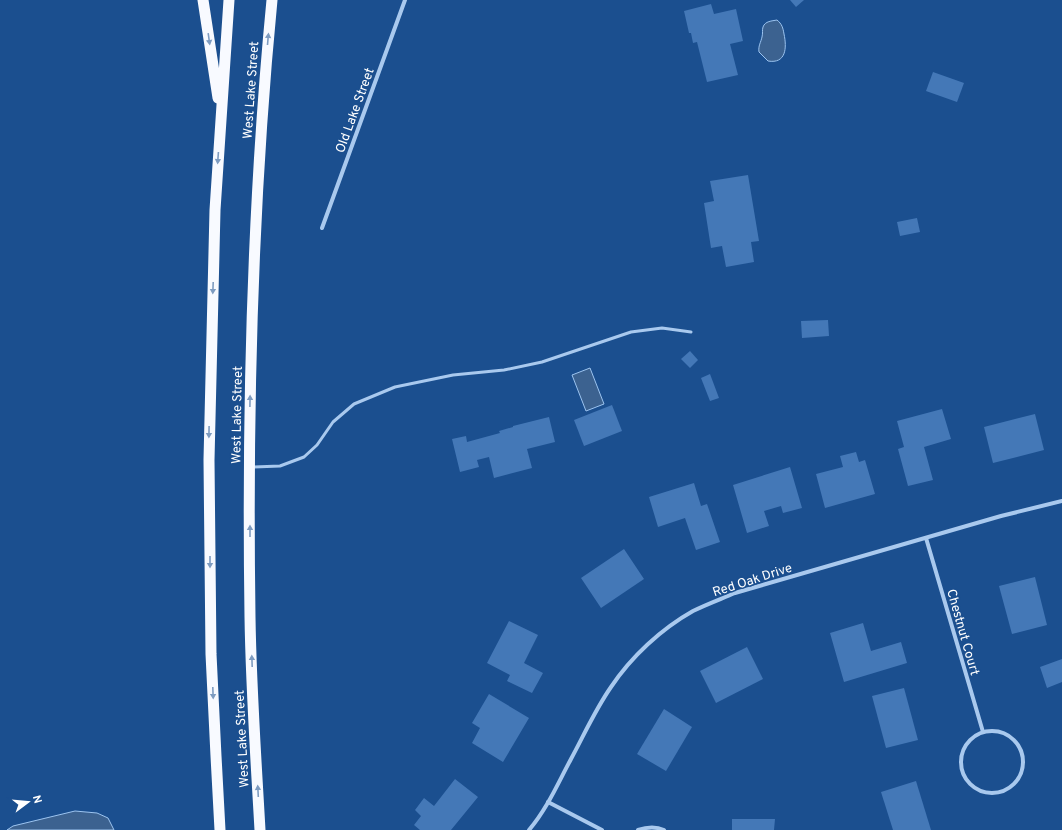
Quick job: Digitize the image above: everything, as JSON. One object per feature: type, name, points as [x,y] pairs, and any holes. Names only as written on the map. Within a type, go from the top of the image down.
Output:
[{"type":"highway","points":[[203,0],[221,119]]},
{"type":"highway","name":"West Lake Street","points":[[220,830],[211,654],[209,460],[215,210],[229,0]]},
{"type":"highway","name":"West Lake Street","points":[[260,830],[250,619],[249,467],[251,347],[256,218],[264,78],[272,0]]},
{"type":"street","name":"Old Lake Street","points":[[322,228],[405,0]]},
{"type":"street","name":"Red Oak Drive","points":[[529,830],[534,825],[548,802],[611,686],[647,645],[665,630],[692,612],[735,593],[1001,516],[1062,501]]},
{"type":"street","name":"Chestnut Court","points":[[926,538],[983,732]]},
{"type":"street","points":[[997,731],[1009,736],[1014,740],[1022,752],[1023,765],[1019,778],[1004,791],[991,794],[984,793],[972,787],[964,776],[961,756],[971,739],[983,732],[997,731]]},
{"type":"street","points":[[548,802],[602,830]]},
{"type":"street","points":[[638,830],[646,827],[654,827],[664,830]]},
{"type":"lane","points":[[249,467],[280,466],[304,457],[318,445],[333,422],[354,404],[395,387],[453,375],[504,370],[542,362],[631,332],[662,328],[691,332]]},
{"type":"water","points":[[777,20],[781,25],[785,39],[784,54],[779,60],[768,61],[759,52],[763,28],[767,22]]},
{"type":"water","points":[[590,368],[604,404],[586,411],[572,375]]},
{"type":"water","points":[[75,811],[97,813],[108,818],[114,830],[7,830],[13,826]]},
{"type":"building","points":[[790,0],[804,0],[796,7]]},
{"type":"building","points":[[711,4],[714,14],[736,9],[743,41],[730,44],[738,75],[707,82],[697,42],[693,43],[684,11]]},
{"type":"building","points":[[933,72],[964,83],[957,102],[926,91]]},
{"type":"building","points":[[748,175],[759,241],[751,242],[754,262],[726,267],[722,246],[711,248],[704,203],[714,201],[710,181]]},
{"type":"building","points":[[917,218],[920,232],[900,236],[897,222]]},
{"type":"building","points":[[828,320],[829,336],[802,338],[801,321]]},
{"type":"building","points":[[690,351],[698,360],[690,368],[681,359]]},
{"type":"building","points":[[710,374],[719,398],[710,401],[701,378]]},
{"type":"building","points":[[612,405],[622,431],[584,446],[574,420]]},
{"type":"building","points":[[942,409],[951,439],[924,447],[933,480],[908,486],[898,449],[904,447],[897,421]]},
{"type":"building","points":[[1035,414],[1044,450],[993,463],[984,427]]},
{"type":"building","points":[[549,417],[555,442],[527,449],[532,468],[494,478],[489,457],[477,460],[479,467],[460,472],[452,439],[466,436],[467,442],[500,433],[499,431],[513,426]]},
{"type":"building","points":[[856,452],[859,462],[865,460],[875,494],[825,508],[816,474],[843,467],[840,456]]},
{"type":"building","points":[[790,467],[802,508],[783,513],[781,506],[764,511],[769,526],[747,533],[733,485]]},
{"type":"building","points":[[694,483],[701,506],[707,504],[720,542],[696,550],[685,518],[658,527],[649,497]]},
{"type":"building","points":[[624,549],[644,579],[601,608],[581,578]]},
{"type":"building","points":[[1035,577],[1047,625],[1012,634],[999,586]]},
{"type":"building","points":[[509,621],[538,635],[524,663],[543,673],[532,693],[507,681],[510,675],[487,663]]},
{"type":"building","points":[[863,623],[871,651],[901,642],[907,663],[844,682],[830,633]]},
{"type":"building","points":[[747,647],[763,679],[716,703],[700,671]]},
{"type":"building","points":[[1062,659],[1062,682],[1047,688],[1040,667]]},
{"type":"building","points":[[904,688],[918,740],[886,748],[872,696]]},
{"type":"building","points":[[489,694],[529,718],[503,762],[472,743],[480,728],[472,723]]},
{"type":"building","points":[[664,709],[692,727],[666,771],[637,754]]},
{"type":"building","points":[[455,779],[478,797],[451,830],[420,830],[414,825],[421,816],[415,810],[424,798],[434,806]]},
{"type":"building","points":[[916,781],[931,830],[893,830],[881,792]]},
{"type":"building","points":[[732,819],[775,819],[774,830],[732,830]]}]
